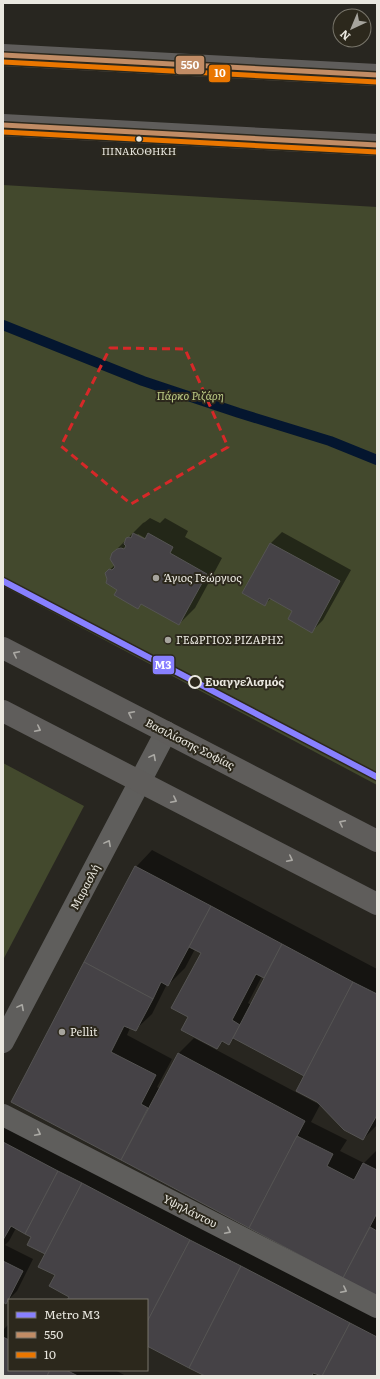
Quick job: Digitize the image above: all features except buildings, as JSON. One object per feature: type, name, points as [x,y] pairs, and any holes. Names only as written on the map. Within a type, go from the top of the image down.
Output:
[{"type":"main road","points":[[3,55],[377,76]]},
{"type":"main road","points":[[3,125],[377,145]]},
{"type":"main road","name":"Βασιλίσσης Σοφίας","points":[[3,648],[377,841]]},
{"type":"main road","points":[[3,711],[377,904]]},
{"type":"street","name":"Μαρασλή","points":[[3,1042],[166,732]]},
{"type":"street","name":"Υψηλάντου","points":[[3,1115],[377,1307]]},
{"type":"highlighted area","points":[[110,348],[185,349],[228,447],[131,504],[61,446]]},
{"type":"green space","name":"Πάρκο Ριζάρη","points":[[3,185],[377,207],[377,785],[3,586]]},
{"type":"green space","points":[[3,763],[84,806],[3,960]]},
{"type":"waterway","points":[[3,325],[143,381],[330,441],[377,460]]},
{"type":"metro line","name":"Μ3","points":[[3,581],[377,777]]},
{"type":"transit line","name":"550","points":[[3,55],[377,75]]},
{"type":"transit line","name":"10","points":[[3,62],[377,82]]},
{"type":"transit line","name":"550","points":[[3,125],[377,145]]},
{"type":"transit line","name":"10","points":[[3,132],[377,152]]},
{"type":"place","name":"ΠΙΝΑΚΟΘΗΚΗ","points":[[139,139]]},
{"type":"place","name":"Άγιος Γεώργιος","points":[[156,578]]},
{"type":"place","name":"ΓΕΩΡΓΙΟΣ ΡΙΖΑΡΗΣ","points":[[168,640]]},
{"type":"place","name":"Ευαγγελισμός","points":[[195,682]]},
{"type":"place","name":"Pellit","points":[[62,1032]]}]
